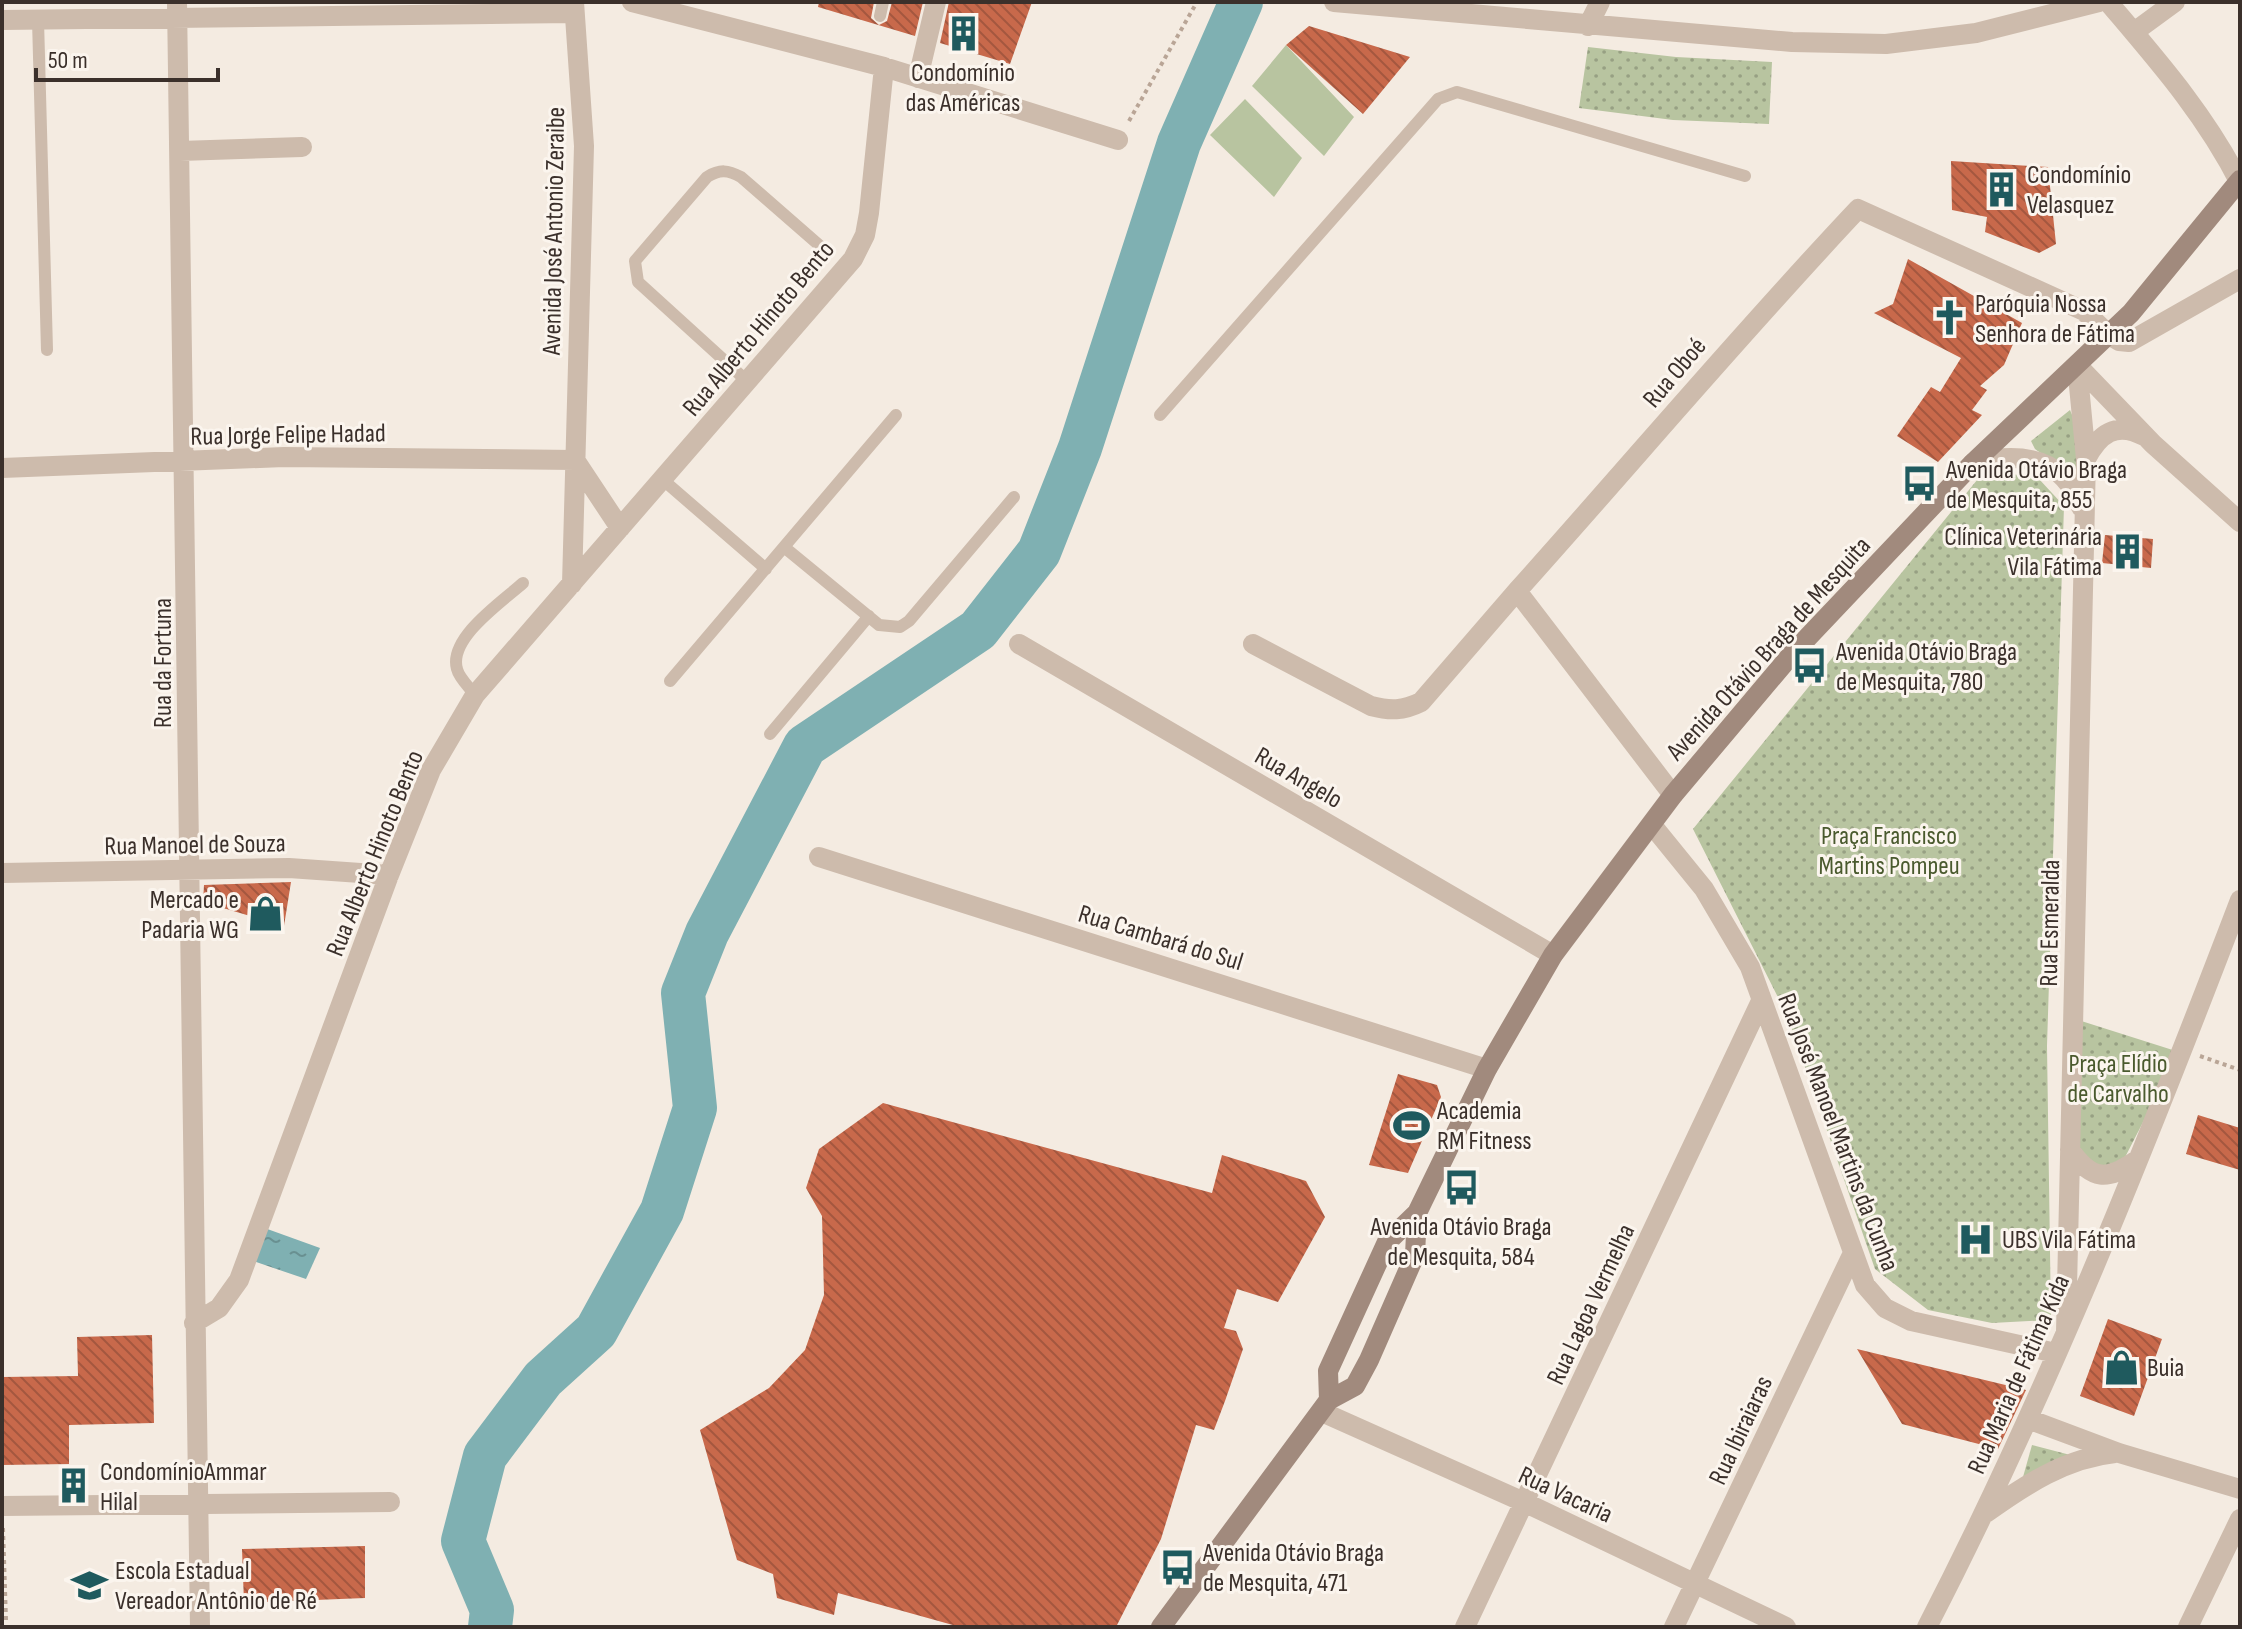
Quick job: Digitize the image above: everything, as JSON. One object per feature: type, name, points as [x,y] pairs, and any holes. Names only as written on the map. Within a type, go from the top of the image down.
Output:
[{"type":"main road","name":"Avenida Otávio Braga de Mesquita","points":[[1326,1406],[1328,1371],[1387,1242],[1417,1213],[1487,1069],[1553,955],[1673,795],[1791,655],[1973,463],[2109,335],[2240,181]]},
{"type":"main road","name":"Avenida Otávio Braga de Mesquita","points":[[1161,1627],[1326,1406],[1355,1386],[1415,1255],[1417,1213]]},
{"type":"street","points":[[632,2],[884,67],[1118,140]]},
{"type":"street","points":[[918,78],[936,2]]},
{"type":"street","points":[[1588,26],[1600,2]]},
{"type":"street","points":[[1335,3],[1792,42],[1886,44],[1976,33],[2099,2]]},
{"type":"street","points":[[2108,2],[2221,144],[2240,181]]},
{"type":"street","points":[[2134,32],[2175,2]]},
{"type":"street","points":[[2,20],[177,10],[574,8]]},
{"type":"street","name":"Avenida José Antonio Zeraibe","points":[[572,584],[584,146],[574,8]]},
{"type":"street","name":"Rua da Fortuna","points":[[177,10],[186,463],[194,1323]]},
{"type":"street","name":"Rua Alberto Hinoto Bento","points":[[194,1323],[219,1308],[239,1280],[431,770],[475,695],[748,382],[861,246],[869,213],[884,67]]},
{"type":"street","points":[[180,151],[302,147]]},
{"type":"street","name":"Rua Oboé","points":[[1517,591],[1627,469],[1716,361],[1858,209],[2084,311],[2109,335]]},
{"type":"street","points":[[2109,335],[2129,342],[2233,283],[2240,270]]},
{"type":"street","points":[[2077,365],[2153,444],[2240,522]]},
{"type":"street","name":"Rua Esmeralda","points":[[2066,1332],[2086,459],[2077,365]]},
{"type":"street","points":[[2086,459],[2103,434],[2114,429],[2128,429],[2153,444]]},
{"type":"street","name":"Rua Jorge Felipe Hadad","points":[[2,468],[284,457],[575,460]]},
{"type":"street","name":"Rua Esmeralda","points":[[1973,463],[2023,457],[2046,464],[2072,485],[2083,515]]},
{"type":"street","points":[[575,460],[620,528]]},
{"type":"street","points":[[1253,644],[1371,706],[1388,711],[1407,709],[1421,702],[1517,591],[1673,795]]},
{"type":"street","name":"Rua Angelo","points":[[1019,644],[1553,955]]},
{"type":"street","name":"Rua José Manoel Martins da Cunha","points":[[1652,825],[1704,889],[1750,967],[1865,1285],[1885,1308],[1911,1321],[2056,1353]]},
{"type":"street","name":"Rua Cambará do Sul","points":[[819,857],[1487,1069]]},
{"type":"street","name":"Rua Manoel de Souza","points":[[2,873],[289,868],[389,875]]},
{"type":"street","name":"Rua Maria de Fátima Kida","points":[[1927,1627],[1986,1513],[2066,1332],[2183,1050],[2240,900]]},
{"type":"street","name":"Rua Lagoa Vermelha","points":[[1465,1627],[1761,1001]]},
{"type":"street","points":[[2070,1150],[2091,1173],[2118,1173],[2137,1160]]},
{"type":"street","name":"Rua Ibiraiaras","points":[[1674,1627],[1852,1255]]},
{"type":"street","points":[[194,1323],[200,1627]]},
{"type":"street","name":"Rua Vacaria","points":[[1326,1406],[1786,1627]]},
{"type":"street","points":[[2028,1419],[2119,1453],[2240,1489]]},
{"type":"street","name":"Rua Maria de Fátima Kida","points":[[1986,1513],[2081,1459],[2119,1453]]},
{"type":"street","points":[[2,1506],[390,1502]]},
{"type":"street","points":[[2188,1627],[2240,1519]]},
{"type":"lane","points":[[880,16],[883,2]]},
{"type":"lane","points":[[38,20],[47,350]]},
{"type":"lane","points":[[1160,415],[1438,99],[1457,92],[1745,176]]},
{"type":"lane","points":[[748,382],[638,282],[635,261],[707,177],[716,172],[729,171],[741,177],[819,245]]},
{"type":"lane","points":[[670,681],[896,415]]},
{"type":"lane","points":[[662,479],[766,569]]},
{"type":"lane","points":[[784,547],[869,616],[888,628],[900,627],[909,621],[1014,497]]},
{"type":"lane","points":[[475,695],[457,669],[458,649],[466,633],[523,583]]},
{"type":"lane","points":[[770,734],[869,616]]},
{"type":"path","points":[[1118,140],[1197,2]]},
{"type":"path","points":[[2183,1050],[2240,1070]]},
{"type":"path","points":[[2,1506],[6,1620]]},
{"type":"green space","points":[[1286,45],[1354,117],[1324,156],[1252,86]]},
{"type":"green space","points":[[1588,47],[1676,57],[1772,62],[1769,124],[1673,120],[1579,108]]},
{"type":"green space","points":[[1245,99],[1302,158],[1274,197],[1210,135]]},
{"type":"green space","points":[[2070,410],[2075,422],[2078,479],[2035,449],[2031,441]]},
{"type":"green space","name":"Praça Francisco Martins Pompeu","points":[[1986,469],[2039,479],[2064,506],[2047,1046],[2051,1320],[1992,1323],[1928,1310],[1875,1269],[1787,1015],[1693,829]]},
{"type":"green space","name":"Praça Elídio de Carvalho","points":[[2075,1019],[2179,1052],[2119,1169],[2107,1173],[2076,1149]]},
{"type":"green space","points":[[2032,1445],[2078,1457],[2023,1477]]},
{"type":"water","points":[[259,1226],[320,1248],[306,1279],[247,1259]]},
{"type":"building","points":[[819,2],[874,2],[871,18],[879,25],[887,21],[892,2],[923,2],[915,36],[818,7]]},
{"type":"building","points":[[949,2],[1032,2],[1010,64],[940,43]]},
{"type":"building","points":[[1309,26],[1410,57],[1363,114],[1286,45]]},
{"type":"building","name":"Condomínio Velasquez","points":[[1951,161],[2048,167],[2056,244],[2039,253],[1985,232],[1987,217],[1952,210]]},
{"type":"building","name":"Paróquia Nossa Senhora de Fátima","points":[[1908,259],[2022,323],[2004,365],[1980,386],[1987,390],[1972,410],[1982,415],[1938,462],[1897,436],[1931,387],[1940,392],[1961,358],[1874,313],[1893,304]]},
{"type":"building","name":"Clínica Veterinária Vila Fátima","points":[[2105,535],[2153,539],[2151,568],[2102,563]]},
{"type":"building","name":"Mercado e Padaria WG","points":[[291,882],[284,926],[203,902],[204,885]]},
{"type":"building","points":[[1398,1074],[1437,1085],[1441,1097],[1408,1173],[1369,1165]]},
{"type":"building","points":[[883,1103],[1212,1193],[1222,1155],[1306,1181],[1325,1217],[1278,1302],[1237,1289],[1224,1328],[1236,1331],[1243,1349],[1225,1401],[1214,1430],[1196,1425],[1161,1539],[1116,1627],[960,1627],[838,1593],[834,1615],[777,1598],[773,1574],[737,1560],[700,1430],[769,1388],[805,1350],[824,1295],[822,1216],[806,1188],[819,1149]]},
{"type":"building","points":[[2198,1115],[2240,1128],[2240,1170],[2186,1154]]},
{"type":"building","name":"Buia","points":[[2108,1319],[2162,1339],[2134,1416],[2080,1396]]},
{"type":"building","points":[[152,1335],[154,1423],[69,1425],[69,1464],[2,1465],[2,1377],[78,1376],[77,1337]]},
{"type":"building","points":[[1857,1349],[2026,1390],[1998,1449],[1902,1424]]},
{"type":"building","points":[[365,1546],[365,1598],[244,1603],[242,1549]]},
{"type":"waterway","points":[[490,1627],[492,1610],[463,1541],[485,1456],[543,1379],[596,1331],[662,1211],[695,1108],[683,993],[707,933],[805,746],[978,630],[1039,552],[1080,448],[1179,143],[1241,2]]},
{"type":"place","name":"Condomínio das Américas","points":[[963,33]]},
{"type":"place","name":"Condomínio Velasquez","points":[[2001,189]]},
{"type":"place","name":"Paróquia Nossa Senhora de Fátima","points":[[1949,318]]},
{"type":"place","name":"Avenida Otávio Braga de Mesquita, 855","points":[[1920,484]]},
{"type":"place","name":"Clínica Veterinária Vila Fátima","points":[[2128,551]]},
{"type":"place","name":"Avenida Otávio Braga de Mesquita, 780","points":[[1810,666]]},
{"type":"place","name":"Mercado e Padaria WG","points":[[265,914]]},
{"type":"place","name":"Academia RM Fitness","points":[[1411,1125]]},
{"type":"place","name":"Avenida Otávio Braga de Mesquita, 584","points":[[1461,1187]]},
{"type":"place","name":"UBS Vila Fátima","points":[[1976,1239]]},
{"type":"place","name":"Buia","points":[[2121,1367]]},
{"type":"place","name":"CondomínioAmmar Hilal","points":[[74,1486]]},
{"type":"place","name":"Avenida Otávio Braga de Mesquita, 471","points":[[1177,1567]]},
{"type":"place","name":"Escola Estadual Vereador Antônio de Ré","points":[[89,1585]]}]
